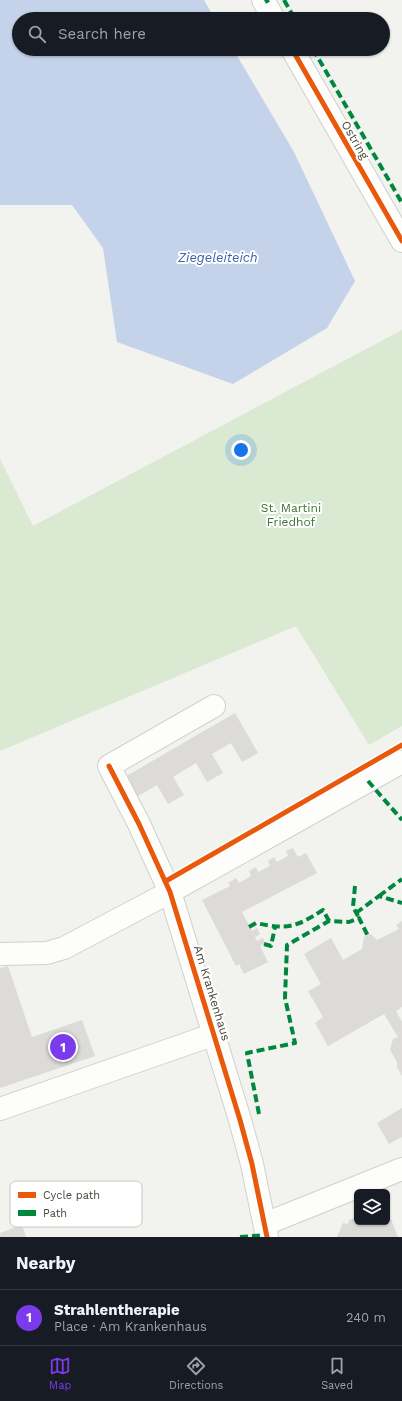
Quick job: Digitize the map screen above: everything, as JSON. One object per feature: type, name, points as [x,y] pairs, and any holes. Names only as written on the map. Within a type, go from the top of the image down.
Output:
[{"type":"street","points":[[263,0],[270,12]]},
{"type":"street","name":"Ostring","points":[[296,56],[402,241]]},
{"type":"street","name":"Am Krankenhaus","points":[[214,706],[109,766],[139,824],[170,892],[215,1034],[252,1164],[266,1230]]},
{"type":"street","points":[[0,954],[47,953],[64,948],[170,892],[402,762]]},
{"type":"street","points":[[0,1109],[215,1034]]},
{"type":"street","points":[[266,1230],[402,1169]]},
{"type":"green space","name":"St. Martini Friedhof","points":[[402,330],[402,726],[369,745],[296,626],[0,751],[0,459],[33,526]]},
{"type":"water","name":"Ziegeleiteich","points":[[0,0],[204,0],[211,12],[12,12],[12,56],[237,56],[294,152],[355,281],[327,328],[233,384],[117,342],[103,248],[72,205],[0,205]]},
{"type":"building","points":[[235,713],[258,753],[242,762],[231,743],[212,754],[223,773],[207,782],[196,763],[173,777],[184,795],[168,804],[157,785],[135,798],[123,778]]},
{"type":"building","points":[[293,848],[298,857],[306,853],[317,873],[242,912],[252,931],[257,928],[260,934],[255,937],[257,941],[263,938],[265,943],[260,946],[268,962],[244,974],[239,964],[236,966],[202,900],[230,886],[228,883],[236,878],[239,883],[251,876],[249,871],[256,867],[258,872],[270,866],[268,861],[274,857],[277,862],[288,856],[286,851]]},
{"type":"building","points":[[402,921],[402,1007],[396,1011],[402,1022],[402,1076],[397,1067],[397,1062],[390,1050],[393,1039],[398,1037],[384,1014],[328,1046],[315,1023],[323,1017],[308,991],[321,984],[304,954],[331,938],[343,960],[362,949],[364,937],[371,934],[377,940],[399,929],[396,925]]},
{"type":"building","points":[[8,966],[32,1037],[82,1020],[95,1056],[0,1088],[0,968]]},
{"type":"building","points":[[402,1108],[402,1137],[389,1144],[377,1123]]},
{"type":"building","points":[[354,1218],[354,1225],[390,1225],[391,1219],[398,1237],[337,1237],[343,1223],[348,1224],[349,1220]]},
{"type":"building","points":[[16,1227],[23,1227],[26,1237],[0,1237],[0,1233]]},
{"type":"marked path","points":[[265,2],[269,0]]},
{"type":"marked path","points":[[284,0],[291,12]]},
{"type":"marked path","points":[[317,56],[402,203]]},
{"type":"marked path","points":[[368,781],[402,820]]},
{"type":"marked path","points":[[379,896],[402,879]]},
{"type":"marked path","points":[[355,886],[353,907],[358,916]]},
{"type":"marked path","points":[[356,913],[379,896],[402,903]]},
{"type":"marked path","points":[[249,927],[256,923],[276,926],[291,926],[306,920],[323,910],[329,921]]},
{"type":"marked path","points":[[259,1114],[247,1053],[295,1043],[285,998],[287,945],[329,921],[349,922],[359,918],[368,936]]},
{"type":"marked path","points":[[264,944],[271,946],[275,927]]},
{"type":"marked path","points":[[240,1237],[267,1235]]},
{"type":"cycle path","points":[[296,56],[402,241]]},
{"type":"cycle path","points":[[166,881],[402,745]]},
{"type":"cycle path","points":[[109,766],[139,824],[170,892],[240,1120],[252,1164],[267,1237]]},
{"type":"place","name":"Strahlentherapie","points":[[63,1047]]}]
